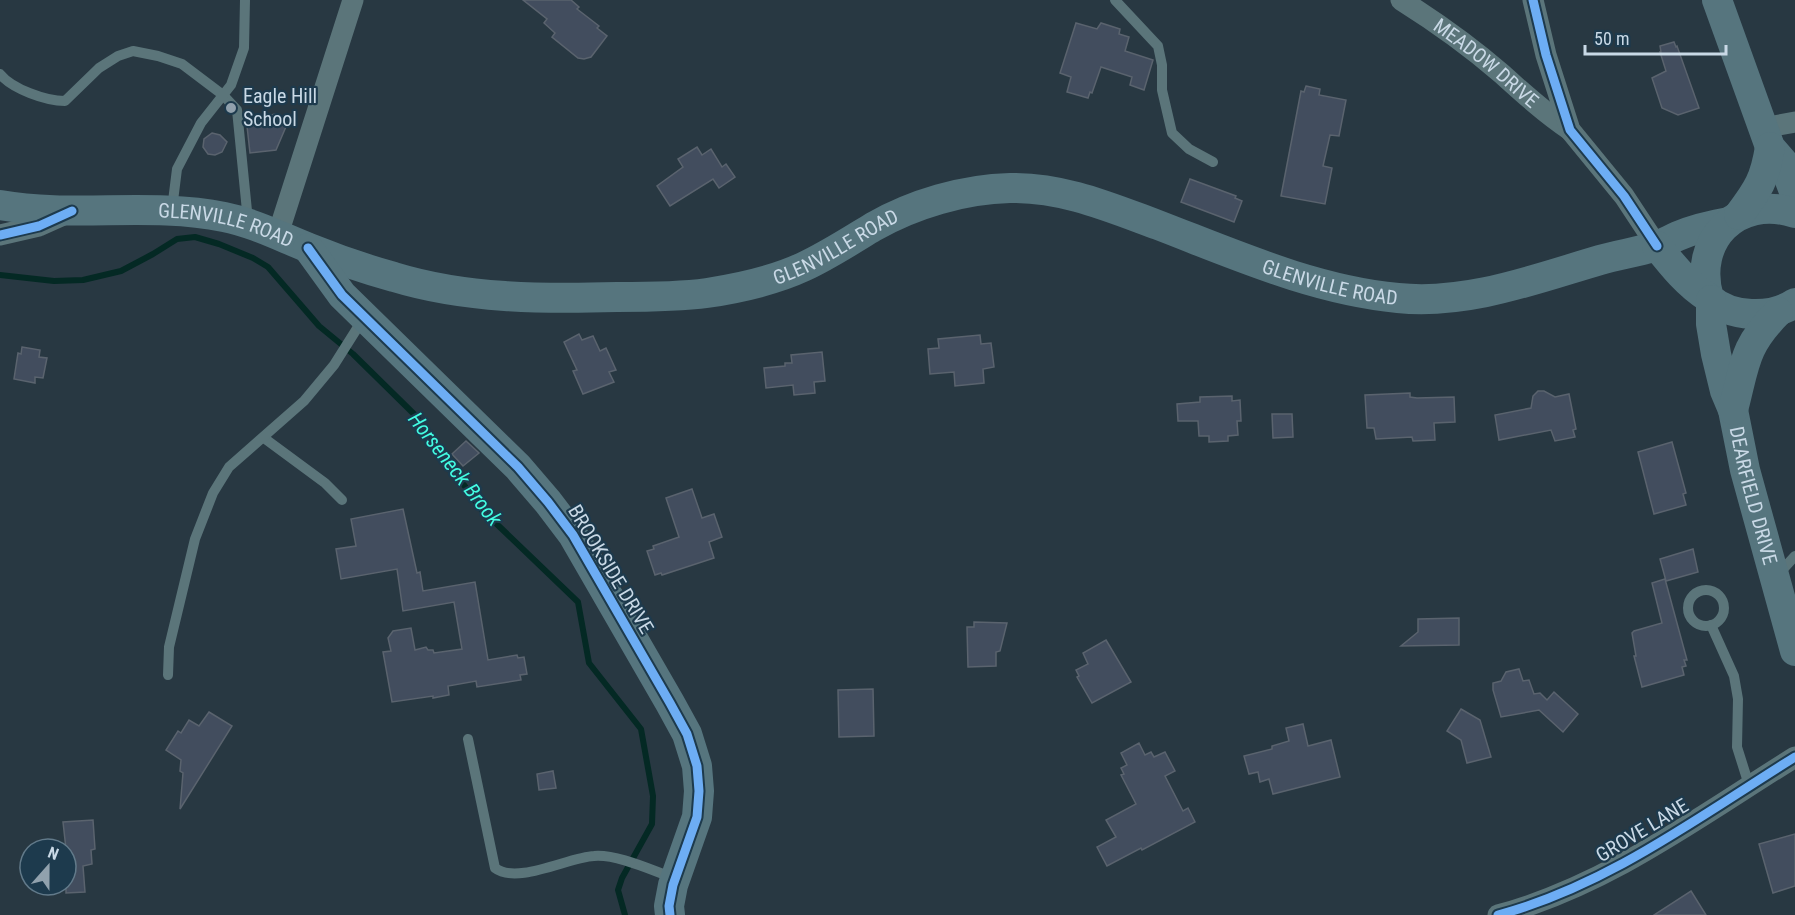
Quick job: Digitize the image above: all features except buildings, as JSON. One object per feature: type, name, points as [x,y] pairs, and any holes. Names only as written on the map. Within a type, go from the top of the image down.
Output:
[{"type":"main road","points":[[1717,0],[1766,137],[1783,162],[1795,194]]},
{"type":"main road","name":"DEARFIELD DRIVE","points":[[1766,137],[1764,176],[1758,191],[1712,241],[1704,276],[1710,299],[1716,354],[1725,392],[1733,410],[1745,470],[1784,564],[1795,651]]},
{"type":"main road","name":"GLENVILLE ROAD","points":[[0,205],[23,209],[72,211],[199,212],[249,224],[308,248],[398,279],[450,290],[512,297],[583,298],[702,294],[770,279],[800,268],[840,248],[877,225],[934,201],[972,192],[1009,188],[1051,190],[1092,200],[1302,279],[1375,296],[1406,299],[1468,296],[1519,285],[1605,258],[1657,246],[1710,225],[1761,209],[1795,213]]},
{"type":"main road","points":[[1657,246],[1673,266],[1710,299],[1733,311],[1745,313],[1786,308]]},
{"type":"main road","name":"BROOKSIDE DRIVE","points":[[308,248],[342,295],[358,327],[518,467],[548,502],[573,535],[687,734],[697,766],[699,791],[697,817],[676,879],[669,906],[670,915]]},
{"type":"main road","name":"DEARFIELD DRIVE","points":[[1733,410],[1744,359],[1752,343],[1786,308]]},
{"type":"street","points":[[278,234],[353,0]]},
{"type":"street","name":"MEADOW DRIVE","points":[[1401,0],[1501,73],[1543,111],[1570,130]]},
{"type":"street","points":[[1533,0],[1546,56],[1570,130],[1632,207],[1657,246]]},
{"type":"street","points":[[1766,137],[1795,122]]},
{"type":"street","points":[[0,235],[39,226],[72,211]]},
{"type":"street","name":"GROVE LANE","points":[[1498,915],[1550,898],[1595,878],[1658,842],[1795,757]]},
{"type":"lane","points":[[172,210],[177,169],[201,123],[231,85],[244,48],[245,0]]},
{"type":"lane","points":[[1115,0],[1158,46],[1162,65],[1162,90],[1172,133],[1189,149],[1213,162]]},
{"type":"lane","points":[[0,74],[7,82],[51,102],[65,101],[99,68],[118,56],[132,51],[182,64],[223,95],[237,110],[249,224]]},
{"type":"lane","points":[[168,675],[169,646],[195,539],[209,502],[229,468],[304,401],[338,358],[358,327]]},
{"type":"lane","points":[[264,438],[326,483],[342,500]]},
{"type":"lane","points":[[1711,625],[1734,676],[1738,699],[1737,747],[1749,785]]},
{"type":"lane","points":[[468,739],[495,868],[498,871],[527,872],[593,856],[637,865],[676,879]]},
{"type":"waterway","name":"Horseneck Brook","points":[[0,275],[54,281],[83,280],[121,271],[177,239],[195,237],[219,244],[268,267],[319,326],[353,354],[416,416],[480,508],[578,602],[589,663],[641,729],[653,796],[652,824],[622,878],[618,890],[625,915]]},
{"type":"cycle path","points":[[1533,0],[1546,55],[1570,130],[1624,196],[1657,246]]},
{"type":"cycle path","points":[[0,235],[39,226],[72,211]]},
{"type":"cycle path","points":[[308,248],[342,295],[518,467],[548,502],[573,535],[687,734],[697,766],[699,791],[697,817],[673,885],[669,906],[670,915]]},
{"type":"cycle path","points":[[1498,915],[1538,902],[1615,868],[1795,757]]},
{"type":"place","name":"Eagle Hill School","points":[[231,108]]}]
